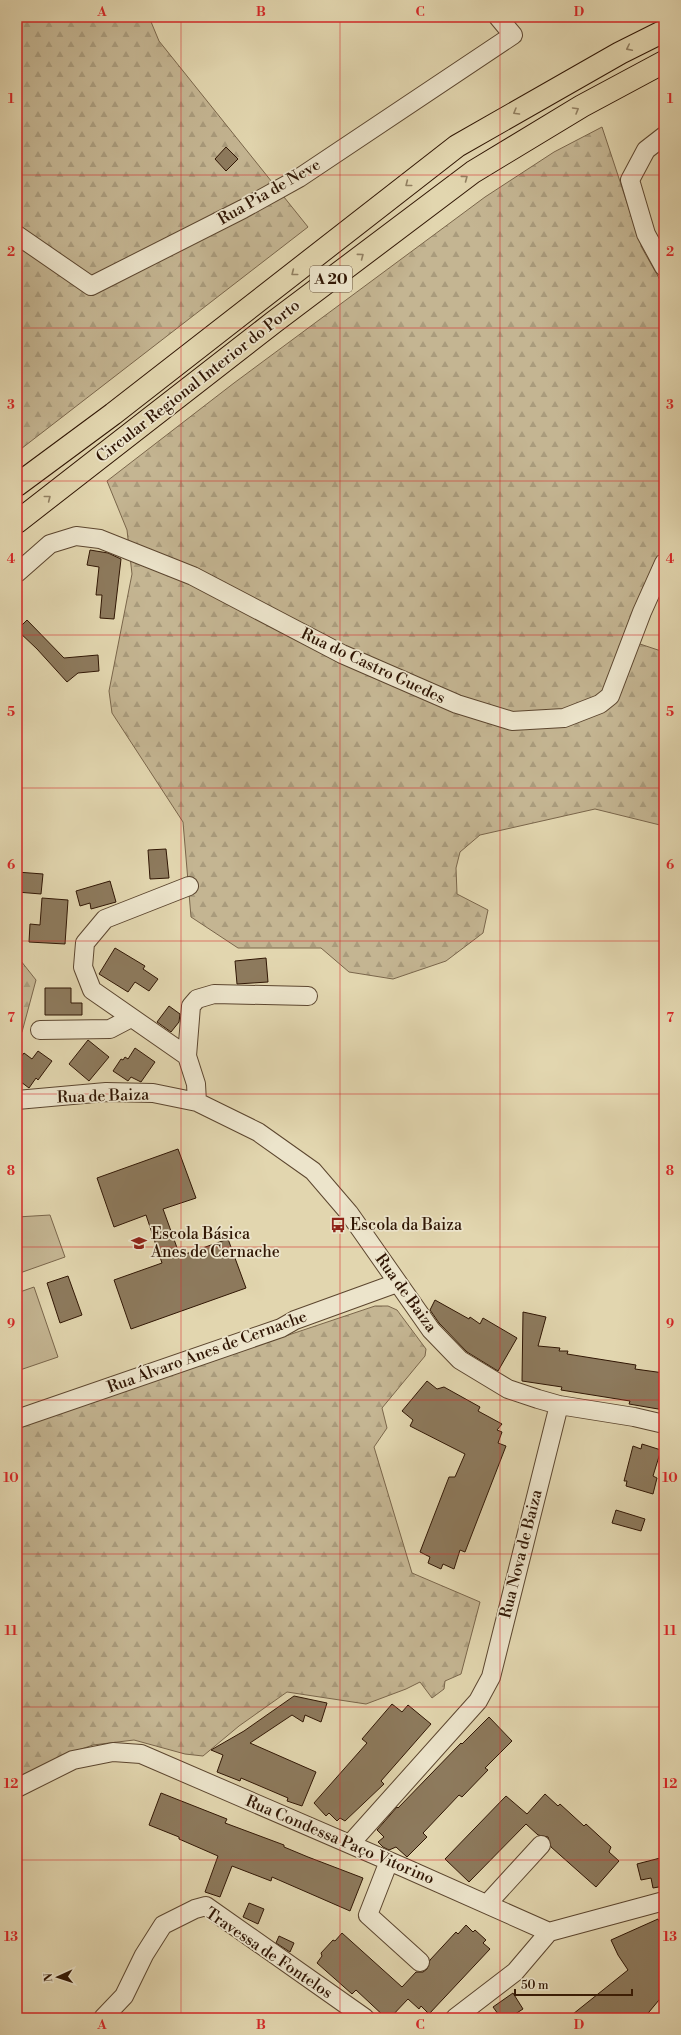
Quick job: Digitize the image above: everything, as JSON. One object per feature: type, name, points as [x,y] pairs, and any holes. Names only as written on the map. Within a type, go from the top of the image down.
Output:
[{"type":"highway","name":"Circular Regional Interior do Porto","points":[[17,485],[113,414],[457,146],[620,53],[664,31]]},
{"type":"highway","name":"Circular Regional Interior do Porto","points":[[17,522],[274,322],[473,172],[582,106],[664,62]]},
{"type":"street","name":"Rua Pia de Neve","points":[[17,235],[91,286],[243,209],[299,178],[513,35],[498,17]]},
{"type":"street","points":[[664,136],[646,150],[630,180],[646,234],[664,267]]},
{"type":"street","name":"Rua do Castro Guedes","points":[[17,573],[50,544],[76,536],[100,539],[193,576],[350,657],[457,704],[512,721],[564,718],[600,704],[610,696],[642,612],[664,563]]},
{"type":"street","points":[[187,1056],[92,990],[83,967],[84,943],[105,919],[189,886]]},
{"type":"street","points":[[197,1102],[196,1084],[187,1056],[191,1006],[197,999],[214,994],[308,996]]},
{"type":"street","points":[[40,1030],[110,1029],[131,1018]]},
{"type":"street","name":"Rua de Baiza","points":[[17,1100],[106,1092],[153,1093],[197,1102],[258,1132],[312,1171],[349,1213],[431,1330],[460,1360],[508,1389],[559,1405],[634,1417],[664,1424]]},
{"type":"street","name":"Rua Álvaro Anes de Cernache","points":[[17,1419],[280,1328],[295,1320],[397,1283]]},
{"type":"street","name":"Rua Nova de Baiza","points":[[350,1844],[478,1701],[491,1677],[559,1405]]},
{"type":"street","name":"Rua Condessa Paço Vitorino","points":[[17,1788],[72,1760],[113,1752],[141,1754],[549,1932]]},
{"type":"street","points":[[487,1904],[541,1845]]},
{"type":"street","points":[[389,1861],[368,1915],[420,1962]]},
{"type":"street","points":[[455,2018],[515,1972],[549,1932],[664,1901]]},
{"type":"street","name":"Travessa de Fontelos","points":[[103,2018],[124,1996],[144,1955],[163,1925],[195,1909],[206,1906],[365,2018]]},
{"type":"green space","points":[[17,17],[149,17],[159,41],[308,227],[17,452]]},
{"type":"green space","points":[[602,127],[642,248],[664,287],[664,549],[631,620],[634,642],[664,652],[664,826],[595,809],[480,835],[460,852],[456,868],[457,894],[488,910],[483,933],[446,961],[393,979],[349,972],[321,948],[238,948],[191,917],[183,822],[112,713],[109,691],[132,574],[127,530],[107,481],[234,383],[485,197],[554,152]]},
{"type":"green space","points":[[17,956],[36,980],[22,1032],[17,1040]]},
{"type":"green space","points":[[50,1215],[65,1257],[17,1274],[17,1217]]},
{"type":"green space","points":[[34,1287],[58,1357],[17,1371],[17,1293]]},
{"type":"green space","points":[[375,1306],[388,1306],[397,1310],[426,1349],[425,1356],[382,1408],[387,1428],[374,1447],[412,1573],[480,1602],[461,1674],[445,1681],[444,1689],[432,1698],[420,1682],[406,1689],[366,1704],[287,1692],[239,1726],[203,1756],[185,1754],[134,1740],[93,1745],[67,1754],[17,1779],[17,1426]]},
{"type":"building","points":[[226,147],[238,159],[226,171],[215,159]]},
{"type":"building","points":[[90,550],[108,553],[121,559],[114,619],[100,618],[102,595],[96,595],[99,567],[87,565]]},
{"type":"building","points":[[27,620],[64,658],[98,655],[99,671],[78,673],[67,682],[37,649],[17,630]]},
{"type":"building","points":[[166,849],[169,878],[150,879],[148,850]]},
{"type":"building","points":[[17,872],[43,874],[41,894],[17,892]]},
{"type":"building","points":[[110,881],[116,902],[91,909],[90,903],[80,906],[76,891]]},
{"type":"building","points":[[42,898],[68,900],[65,944],[29,942],[30,924],[40,925]]},
{"type":"building","points":[[115,948],[145,966],[143,969],[158,979],[149,991],[135,982],[128,992],[99,974]]},
{"type":"building","points":[[266,958],[268,982],[237,984],[235,961]]},
{"type":"building","points":[[45,988],[71,988],[71,1003],[82,1003],[82,1015],[45,1015]]},
{"type":"building","points":[[169,1006],[180,1014],[179,1022],[171,1032],[157,1022]]},
{"type":"building","points":[[88,1040],[109,1057],[89,1081],[69,1064]]},
{"type":"building","points":[[135,1048],[155,1062],[141,1082],[131,1077],[128,1081],[113,1071],[121,1059],[123,1060],[125,1057],[128,1059]]},
{"type":"building","points":[[38,1051],[52,1061],[38,1080],[36,1078],[29,1088],[17,1079],[17,1062],[24,1053],[32,1059]]},
{"type":"building","points":[[178,1149],[196,1198],[163,1209],[180,1256],[228,1239],[246,1288],[131,1329],[114,1280],[162,1263],[146,1215],[114,1227],[97,1178]]},
{"type":"building","points":[[68,1276],[82,1315],[60,1323],[47,1283]]},
{"type":"building","points":[[435,1300],[469,1319],[470,1317],[480,1324],[483,1318],[517,1338],[498,1371],[467,1352],[439,1323],[430,1310]]},
{"type":"building","points":[[523,1312],[546,1317],[538,1346],[560,1348],[559,1351],[568,1351],[567,1354],[636,1365],[635,1369],[664,1373],[664,1410],[629,1404],[630,1401],[561,1390],[562,1387],[522,1381]]},
{"type":"building","points":[[427,1381],[437,1389],[444,1387],[480,1407],[478,1411],[502,1424],[497,1430],[502,1432],[498,1443],[506,1446],[465,1552],[460,1550],[454,1569],[443,1564],[441,1569],[428,1563],[430,1557],[420,1552],[449,1477],[455,1477],[465,1454],[410,1426],[413,1420],[402,1411]]},
{"type":"building","points":[[642,1444],[661,1450],[653,1476],[657,1478],[653,1494],[626,1486],[627,1481],[624,1481],[633,1446],[641,1449]]},
{"type":"building","points":[[616,1510],[645,1519],[641,1531],[612,1523]]},
{"type":"building","points":[[294,1696],[327,1703],[321,1722],[305,1715],[303,1722],[292,1715],[250,1743],[316,1772],[302,1806],[287,1801],[288,1798],[241,1778],[240,1781],[217,1772],[223,1755],[211,1750],[244,1731]]},
{"type":"building","points":[[392,1704],[402,1712],[408,1705],[431,1724],[381,1781],[384,1784],[345,1821],[340,1818],[337,1821],[329,1813],[326,1816],[314,1803],[367,1743],[362,1739]]},
{"type":"building","points":[[489,1717],[512,1741],[485,1768],[488,1770],[462,1797],[459,1795],[423,1833],[427,1837],[407,1857],[396,1847],[389,1850],[383,1847],[378,1842],[384,1837],[377,1830],[397,1807],[398,1808],[461,1743],[462,1744]]},
{"type":"building","points":[[161,1793],[227,1819],[225,1823],[284,1845],[284,1847],[363,1878],[350,1911],[272,1877],[271,1881],[232,1866],[220,1897],[205,1892],[218,1856],[179,1839],[179,1837],[149,1825]]},
{"type":"building","points":[[545,1794],[558,1806],[560,1804],[584,1826],[586,1824],[611,1847],[609,1852],[619,1861],[596,1887],[551,1847],[548,1837],[538,1835],[526,1824],[469,1882],[445,1859],[506,1796],[527,1814]]},
{"type":"building","points":[[664,1857],[664,1886],[653,1888],[651,1878],[641,1880],[637,1864]]},
{"type":"building","points":[[249,1903],[264,1909],[258,1924],[243,1917]]},
{"type":"building","points":[[658,1919],[664,1934],[664,1994],[644,2018],[568,2018],[628,1970],[618,1955],[611,1940]]},
{"type":"building","points":[[466,1925],[473,1932],[475,1930],[486,1940],[483,1943],[490,1949],[429,2014],[421,2006],[419,2009],[408,1999],[390,2018],[386,2018],[356,1990],[352,1994],[317,1963],[322,1956],[321,1953],[342,1933],[402,1987],[416,1972],[423,1972],[427,1969],[430,1960],[456,1932],[458,1934]]},
{"type":"building","points":[[279,1936],[294,1943],[290,1952],[276,1943]]},
{"type":"building","points":[[513,1993],[523,2009],[509,2018],[501,2018],[493,2007]]},
{"type":"place","name":"Escola da Baiza","points":[[338,1225]]},
{"type":"place","name":"Escola Básica Anes de Cernache","points":[[139,1243]]}]
